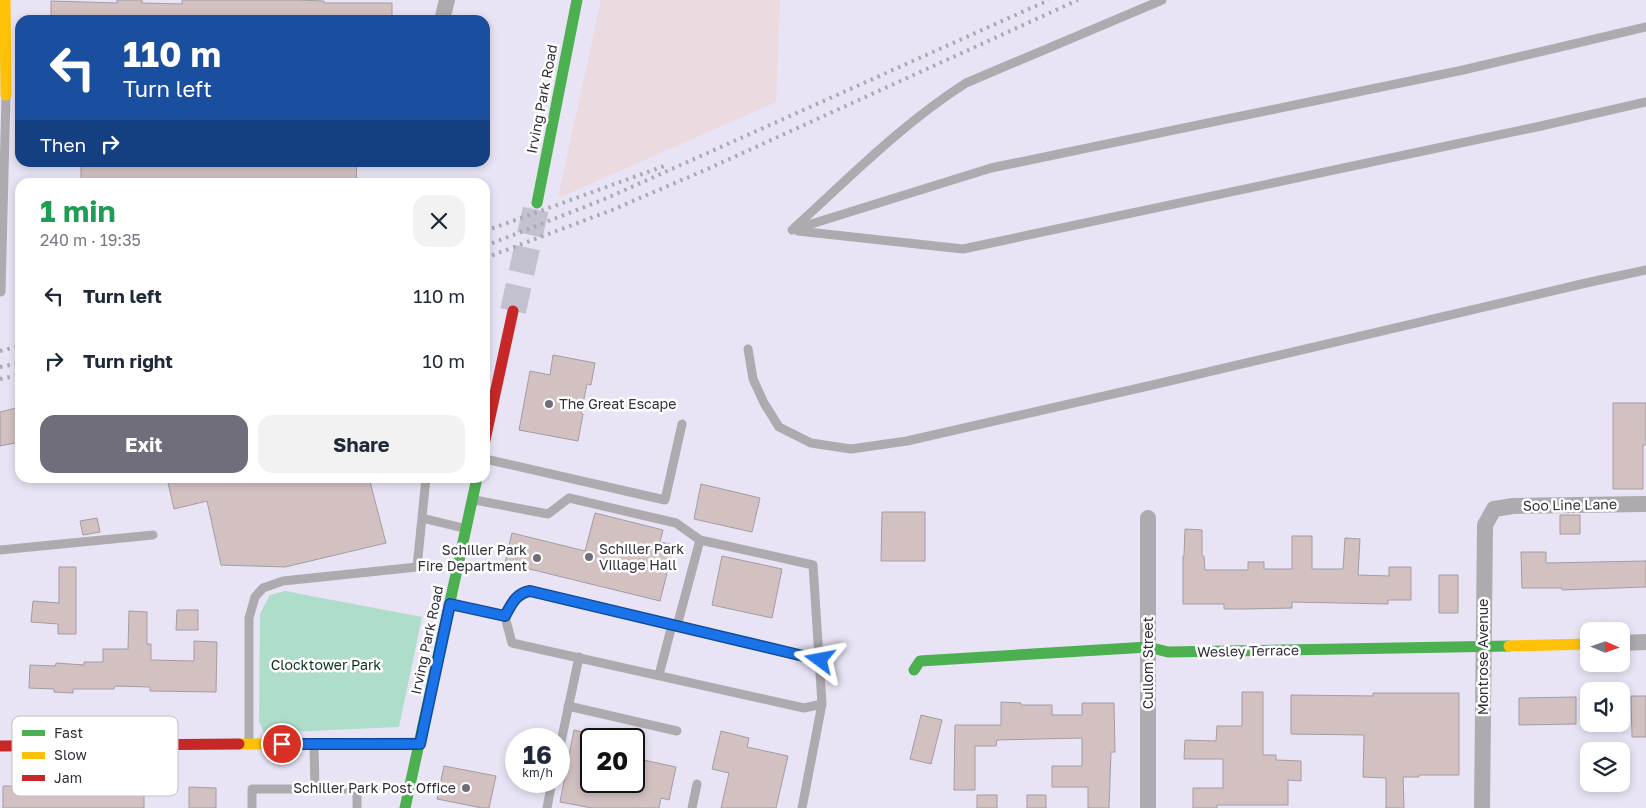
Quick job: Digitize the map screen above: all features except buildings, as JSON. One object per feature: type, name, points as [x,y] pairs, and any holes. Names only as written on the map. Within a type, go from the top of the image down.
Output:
[{"type":"street","points":[[6,0],[9,95]]},
{"type":"street","points":[[443,15],[447,0]]},
{"type":"street","name":"Irving Park Road","points":[[537,203],[577,0]]},
{"type":"street","points":[[490,417],[513,311]]},
{"type":"street","name":"Irving Park Road","points":[[405,808],[476,483]]},
{"type":"street","name":"Soo Line Lane","points":[[1494,508],[1646,504]]},
{"type":"street","name":"Montrose Avenue","points":[[1482,808],[1485,525],[1494,508]]},
{"type":"street","name":"Cullom Street","points":[[1148,518],[1148,808]]},
{"type":"street","points":[[1630,643],[1646,642]]},
{"type":"street","name":"Wesley Terrace","points":[[914,670],[920,661],[1148,647],[1168,652],[1580,644]]},
{"type":"street","points":[[178,745],[420,744]]},
{"type":"lane","points":[[792,230],[896,135],[938,100],[966,83],[1162,0]]},
{"type":"lane","points":[[792,230],[991,168],[1463,70],[1646,27]]},
{"type":"lane","points":[[2,292],[9,95]]},
{"type":"lane","points":[[792,230],[963,248],[1646,102]]},
{"type":"lane","points":[[748,350],[753,379],[764,403],[779,427],[811,443],[851,449],[907,441],[1646,270]]},
{"type":"lane","points":[[490,460],[665,500],[682,424]]},
{"type":"lane","points":[[249,744],[249,618],[255,597],[263,588],[282,581],[417,568],[426,483]]},
{"type":"lane","points":[[472,499],[548,514],[569,498],[676,523],[700,540],[813,565],[822,704],[802,808]]},
{"type":"lane","points":[[422,518],[466,529]]},
{"type":"lane","points":[[0,550],[153,535]]},
{"type":"lane","points":[[658,675],[700,540]]},
{"type":"lane","points":[[820,660],[530,591],[515,599],[505,616],[512,643],[804,708],[822,704]]},
{"type":"lane","points":[[450,604],[505,616]]},
{"type":"lane","points":[[564,728],[579,657]]},
{"type":"lane","points":[[568,706],[677,731]]},
{"type":"lane","points":[[314,744],[315,789]]},
{"type":"lane","points":[[692,808],[696,784]]},
{"type":"lane","points":[[252,808],[252,789],[357,789],[357,808]]},
{"type":"lane","points":[[546,808],[549,793]]},
{"type":"shaded area","points":[[601,0],[780,0],[776,102],[558,197]]},
{"type":"green space","name":"Clocktower Park","points":[[285,591],[422,617],[399,727],[264,733],[259,721],[260,614],[270,595]]},
{"type":"tunnel","points":[[513,311],[537,203]]},
{"type":"railway","points":[[490,244],[607,198],[1049,0]]},
{"type":"railway","points":[[490,256],[612,210],[712,167],[1078,0]]},
{"type":"railway","points":[[490,229],[667,165]]},
{"type":"railway","points":[[0,351],[15,347]]},
{"type":"railway","points":[[0,367],[15,364]]},
{"type":"railway","points":[[0,379],[15,376]]},
{"type":"traffic: fast","points":[[537,203],[577,0]]},
{"type":"traffic: fast","points":[[405,808],[476,483]]},
{"type":"traffic: fast","points":[[914,670],[920,661],[1148,647],[1168,652],[1509,646]]},
{"type":"traffic: slow","points":[[5,0],[6,95]]},
{"type":"traffic: slow","points":[[1509,646],[1580,644]]},
{"type":"traffic: slow","points":[[239,744],[420,743]]},
{"type":"traffic: jam","points":[[490,417],[513,311]]},
{"type":"traffic: jam","points":[[178,745],[239,744]]},
{"type":"traffic: jam","points":[[0,746],[12,746]]},
{"type":"place","name":"The Great Escape","points":[[549,404]]},
{"type":"place","name":"Schiller Park Village Hall","points":[[589,557]]},
{"type":"place","name":"Schiller Park Fire Department","points":[[537,558]]},
{"type":"place","name":"Schiller Park Post Office","points":[[466,788]]},
{"type":"route","points":[[282,744],[420,744],[450,604],[505,616],[515,599],[530,591],[820,660]]}]
